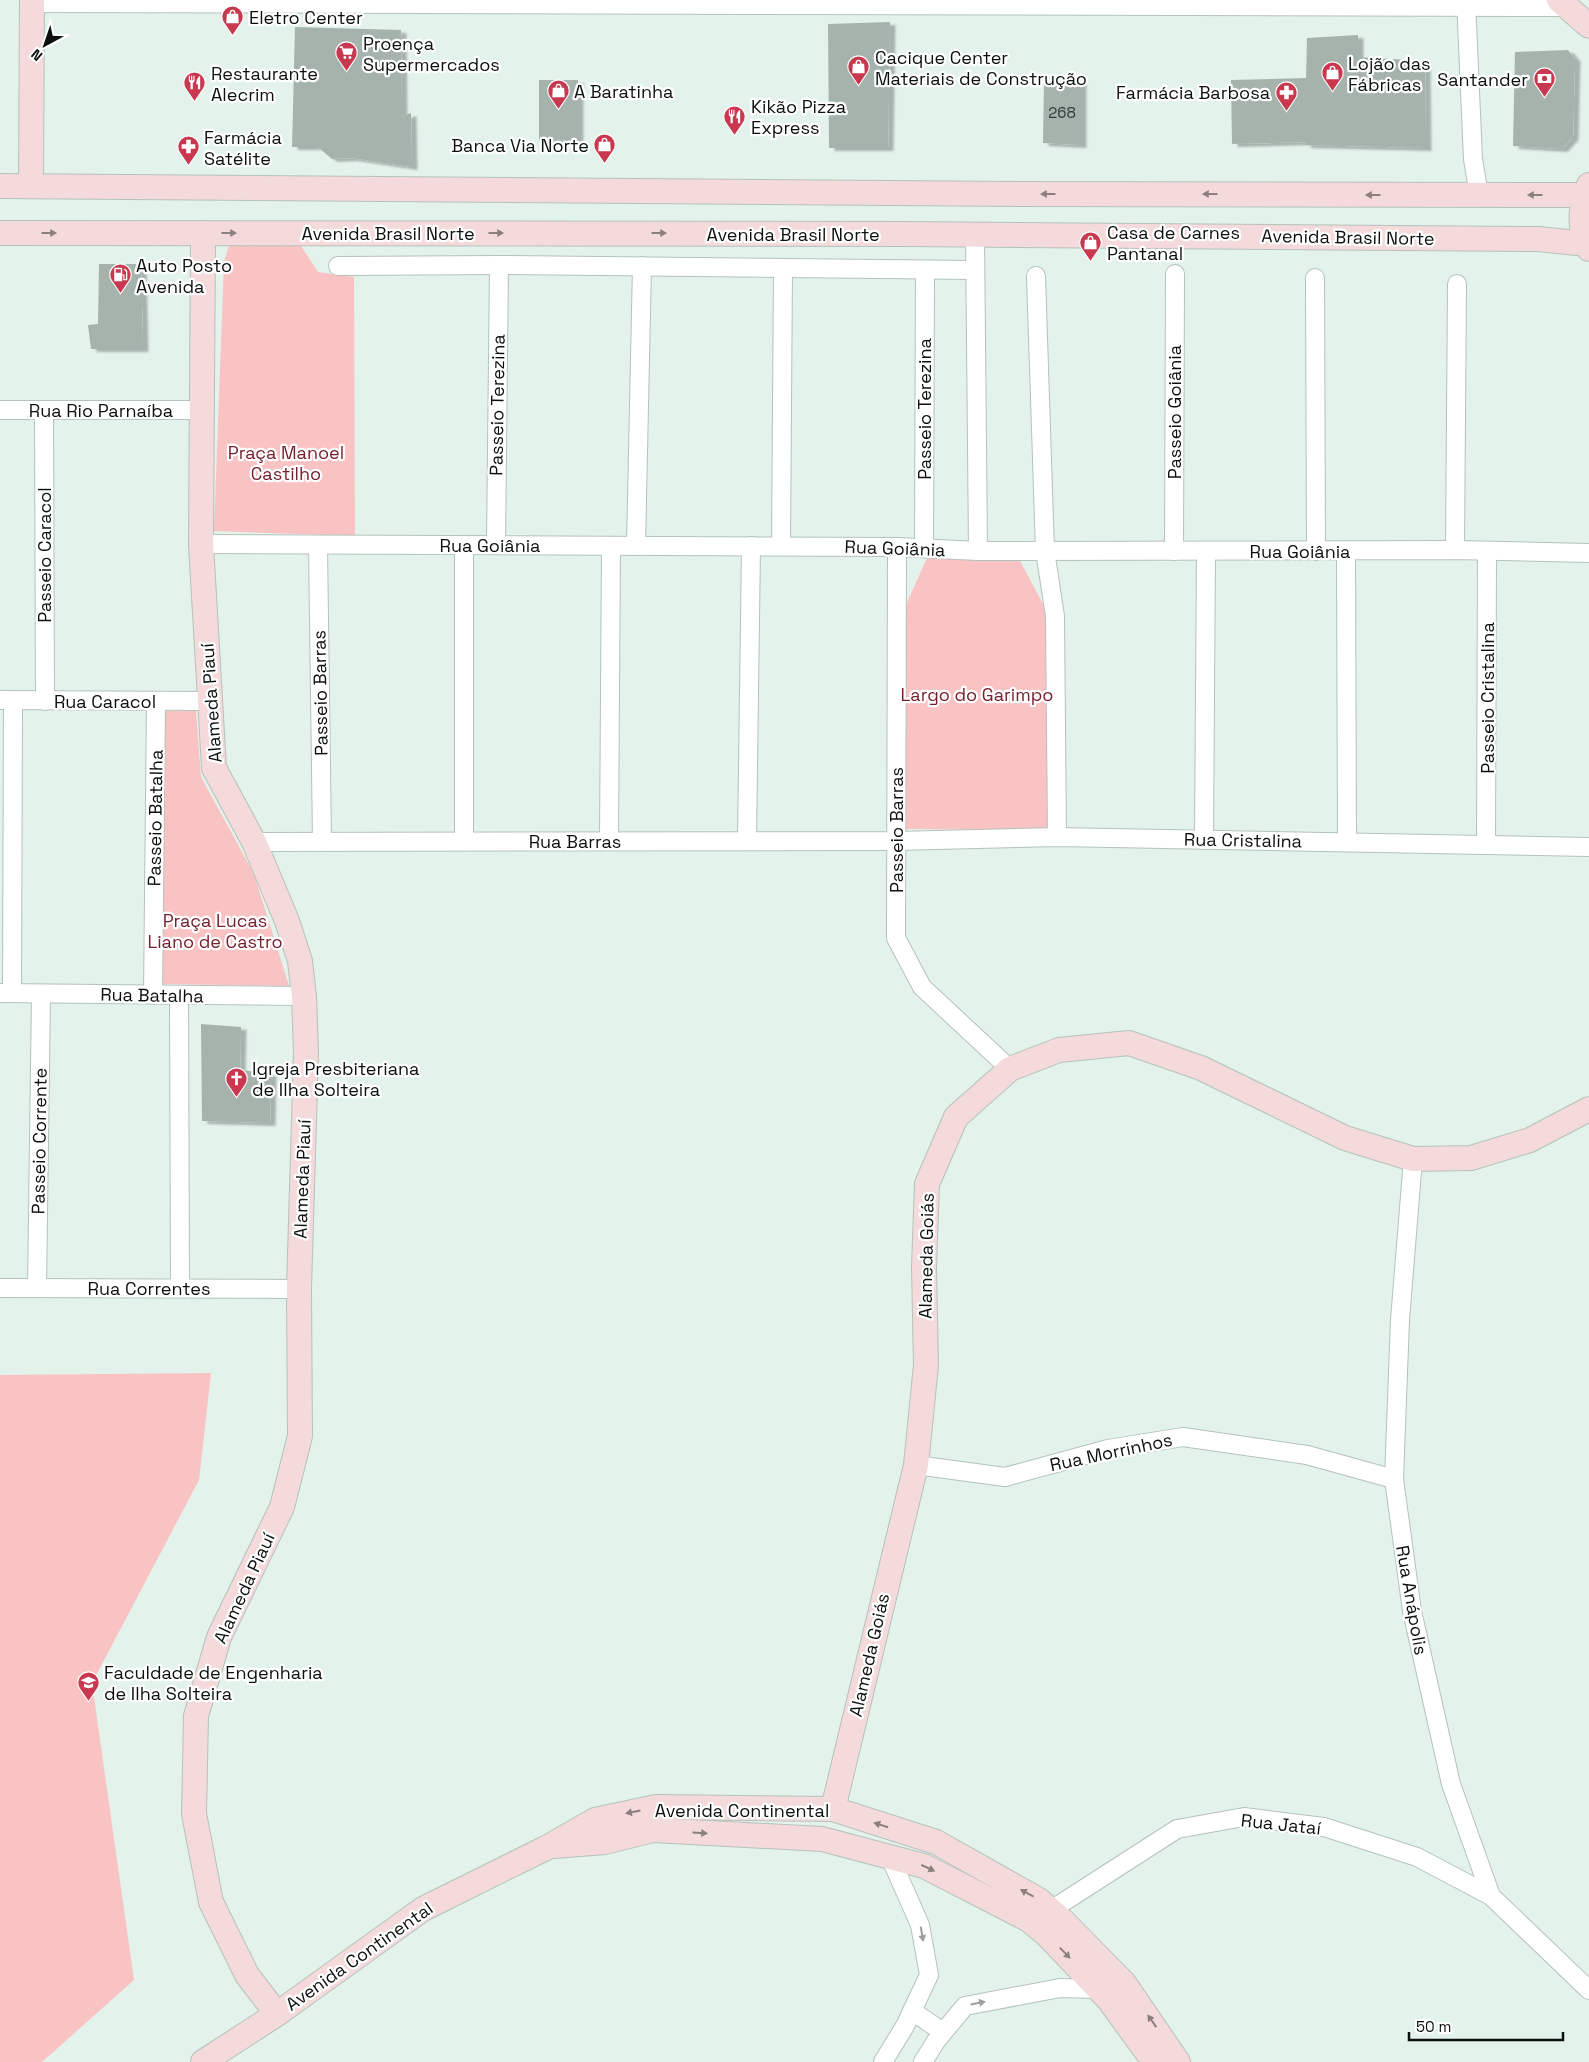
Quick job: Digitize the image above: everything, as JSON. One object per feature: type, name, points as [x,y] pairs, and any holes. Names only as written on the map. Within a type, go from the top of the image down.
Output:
[{"type":"street","points":[[31,186],[32,1],[1563,4],[1589,26]]},
{"type":"street","points":[[1466,4],[1473,159],[1479,195]]},
{"type":"street","points":[[0,186],[1479,195],[1587,190],[1581,220],[1588,246]]},
{"type":"street","name":"Avenida Brasil Norte","points":[[0,233],[975,234],[1538,239],[1588,246]]},
{"type":"street","name":"Alameda Piauí","points":[[203,233],[201,544],[214,768],[254,842],[287,921],[300,961],[304,996],[306,1052],[299,1289],[300,1436],[282,1507],[219,1637],[196,1716],[194,1814],[212,1902],[246,1975],[277,2014]]},
{"type":"street","points":[[975,234],[978,551]]},
{"type":"street","points":[[338,266],[499,265],[975,270]]},
{"type":"street","name":"Passeio Terezina","points":[[496,545],[499,265]]},
{"type":"street","points":[[636,546],[642,266]]},
{"type":"street","points":[[781,546],[783,268]]},
{"type":"street","name":"Passeio Terezina","points":[[924,548],[925,270]]},
{"type":"street","name":"Passeio Goiânia","points":[[1174,274],[1174,551]]},
{"type":"street","points":[[1036,276],[1045,551],[1056,616],[1057,837]]},
{"type":"street","points":[[1315,278],[1316,551]]},
{"type":"street","points":[[1455,550],[1457,284]]},
{"type":"street","name":"Rua Rio Parnaíba","points":[[0,410],[202,410]]},
{"type":"street","name":"Passeio Caracol","points":[[44,410],[45,700]]},
{"type":"street","name":"Rua Goiânia","points":[[201,544],[897,547],[978,551],[1455,550],[1589,553]]},
{"type":"street","name":"Passeio Barras","points":[[318,545],[322,842]]},
{"type":"street","points":[[464,545],[464,842]]},
{"type":"street","points":[[608,841],[611,546]]},
{"type":"street","points":[[747,841],[751,546]]},
{"type":"street","name":"Passeio Barras","points":[[897,547],[896,938],[922,987],[1010,1069]]},
{"type":"street","points":[[1204,840],[1206,551]]},
{"type":"street","points":[[1346,551],[1348,842]]},
{"type":"street","name":"Passeio Cristalina","points":[[1486,845],[1487,551]]},
{"type":"street","points":[[6,993],[7,700]]},
{"type":"street","name":"Rua Caracol","points":[[7,700],[210,701]]},
{"type":"street","name":"Passeio Batalha","points":[[153,995],[156,701]]},
{"type":"street","name":"Rua Cristalina","points":[[896,841],[1057,837],[1589,847]]},
{"type":"street","name":"Rua Barras","points":[[254,842],[896,841]]},
{"type":"street","name":"Rua Batalha","points":[[6,993],[304,996]]},
{"type":"street","name":"Passeio Corrente","points":[[37,1288],[41,994]]},
{"type":"street","points":[[179,995],[180,1288]]},
{"type":"street","name":"Alameda Goiás","points":[[833,1810],[916,1465],[926,1365],[924,1267],[927,1184],[956,1117],[1010,1069],[1059,1050],[1129,1043],[1201,1068],[1345,1138],[1413,1159],[1471,1158],[1530,1140],[1589,1110]]},
{"type":"street","name":"Rua Anápolis","points":[[1413,1159],[1400,1320],[1394,1479],[1412,1612],[1449,1774],[1491,1896],[1589,1990]]},
{"type":"street","name":"Rua Correntes","points":[[0,1288],[299,1289]]},
{"type":"street","name":"Rua Morrinhos","points":[[916,1465],[1005,1476],[1108,1449],[1183,1437],[1307,1455],[1394,1479]]},
{"type":"street","name":"Avenida Continental","points":[[204,2062],[277,2014],[423,1909],[548,1847],[594,1820],[656,1807],[833,1810],[936,1842],[1039,1900],[1051,1910],[1124,1982],[1178,2062]]},
{"type":"street","name":"Rua Jataí","points":[[1051,1910],[1177,1830],[1244,1817],[1324,1827],[1417,1857],[1491,1896]]},
{"type":"street","name":"Avenida Continental","points":[[548,1847],[605,1842],[653,1830],[822,1839],[924,1866],[1028,1920],[1047,1935],[1099,1989],[1154,2062]]},
{"type":"street","points":[[883,2062],[912,2012],[929,1975],[920,1925],[890,1857]]},
{"type":"street","points":[[923,2062],[943,2032],[966,2006],[1060,1988],[1099,1989]]},
{"type":"street","points":[[912,2012],[943,2032]]},
{"type":"green space","name":"Praça Manoel Castilho","points":[[229,246],[301,246],[318,272],[354,277],[355,536],[214,531],[224,261]]},
{"type":"green space","name":"Largo do Garimpo","points":[[927,558],[1019,559],[1050,617],[1049,830],[906,829],[904,609]]},
{"type":"green space","name":"Praça Lucas Liano de Castro","points":[[162,711],[196,711],[201,777],[254,874],[289,986],[162,984]]},
{"type":"green space","points":[[211,1373],[199,1480],[92,1683],[134,1980],[42,2062],[0,2062],[0,1375]]},
{"type":"building","name":"Cacique Center Materiais de Construção","points":[[890,22],[888,148],[829,148],[828,24]]},
{"type":"building","name":"Proença Supermercados","points":[[295,27],[401,30],[402,116],[411,113],[412,167],[352,158],[332,159],[318,147],[292,147]]},
{"type":"building","points":[[1358,35],[1358,57],[1425,61],[1426,148],[1305,145],[1306,142],[1232,144],[1231,80],[1306,78],[1307,38]]},
{"type":"building","name":"Santander","points":[[1568,50],[1575,59],[1573,137],[1562,149],[1513,146],[1515,52]]},
{"type":"building","name":"A Baratinha","points":[[539,80],[578,80],[578,140],[539,141]]},
{"type":"building","points":[[1044,81],[1081,81],[1081,145],[1043,143]]},
{"type":"building","name":"Auto Posto Avenida","points":[[99,264],[141,264],[143,349],[91,349],[88,325],[98,324]]},
{"type":"building","name":"Igreja Presbiteriana de Ilha Solteira","points":[[201,1024],[241,1027],[240,1070],[271,1073],[270,1123],[202,1121]]},
{"type":"place","name":"Eletro Center","points":[[233,36]]},
{"type":"place","name":"Proença Supermercados","points":[[347,72]]},
{"type":"place","name":"Cacique Center Materiais de Construção","points":[[859,86]]},
{"type":"place","name":"Lojão das Fábricas","points":[[1332,92]]},
{"type":"place","name":"Santander","points":[[1544,98]]},
{"type":"place","name":"Restaurante Alecrim","points":[[195,102]]},
{"type":"place","name":"A Baratinha","points":[[558,110]]},
{"type":"place","name":"Farmácia Barbosa","points":[[1286,111]]},
{"type":"place","name":"Kikão Pizza Express","points":[[735,135]]},
{"type":"place","name":"Banca Via Norte","points":[[605,164]]},
{"type":"place","name":"Farmácia Satélite","points":[[188,166]]},
{"type":"place","name":"Casa de Carnes Pantanal","points":[[1091,261]]},
{"type":"place","name":"Auto Posto Avenida","points":[[120,294]]},
{"type":"place","name":"Igreja Presbiteriana de Ilha Solteira","points":[[236,1097]]},
{"type":"place","name":"Faculdade de Engenharia de Ilha Solteira","points":[[88,1701]]}]
